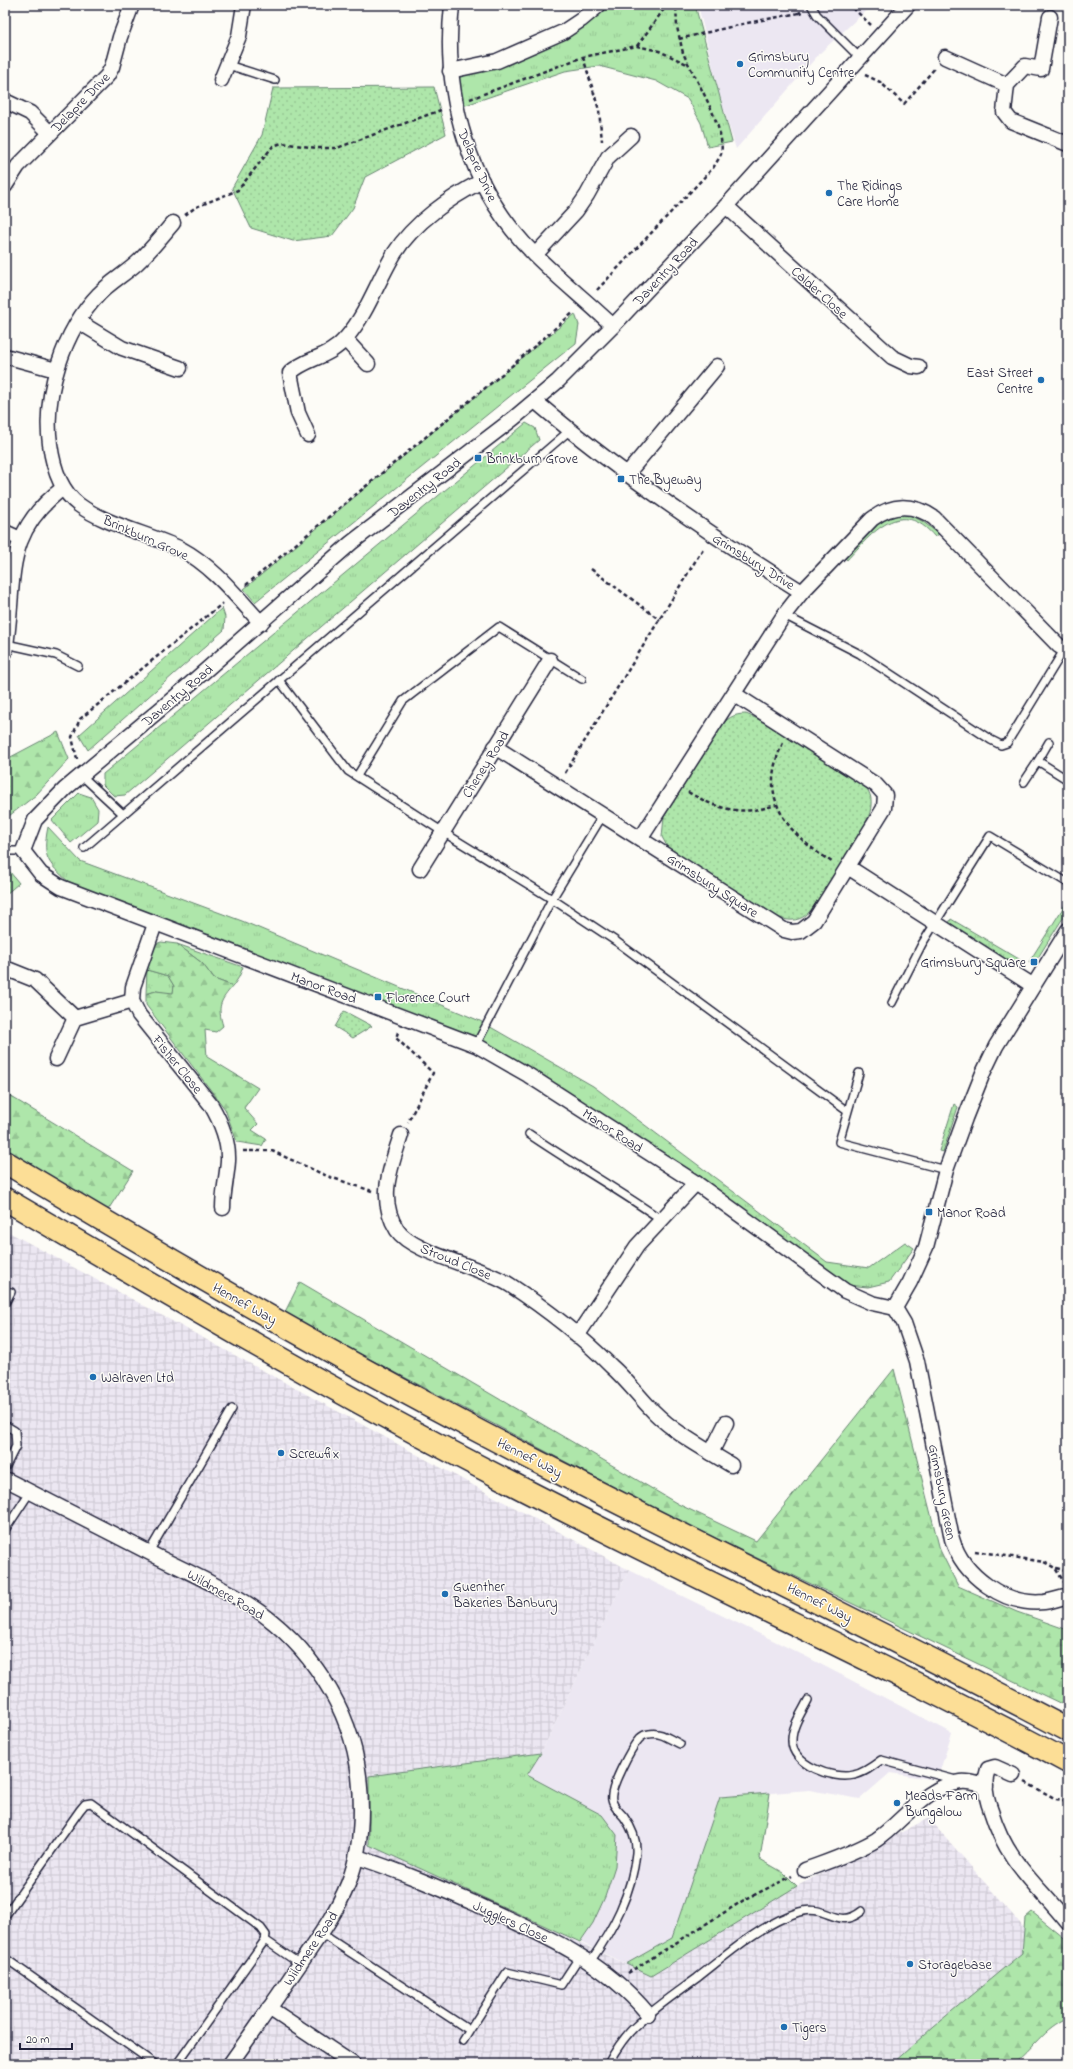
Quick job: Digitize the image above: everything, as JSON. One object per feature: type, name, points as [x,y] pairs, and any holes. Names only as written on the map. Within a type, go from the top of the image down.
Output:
[{"type":"highway","name":"Hennef Way","points":[[5,1162],[191,1273],[483,1433],[935,1660],[1068,1730]]},
{"type":"highway","points":[[5,1199],[286,1362],[509,1482],[666,1562],[957,1703],[1068,1762]]},
{"type":"street","name":"Delapre Drive","points":[[5,186],[18,166],[107,76],[112,67],[120,37],[132,5]]},
{"type":"street","points":[[221,80],[239,36],[244,5]]},
{"type":"street","name":"Delapre Drive","points":[[452,5],[449,47],[450,71],[455,104],[461,127],[482,181],[509,225],[535,255],[613,326]]},
{"type":"street","points":[[450,71],[497,61],[563,32],[581,20],[599,5]]},
{"type":"street","name":"Daventry Road","points":[[23,851],[31,828],[42,811],[81,775],[182,691],[352,543],[535,401],[613,326],[726,206],[908,5]]},
{"type":"street","points":[[1050,17],[1041,69],[1025,66],[1007,85],[1004,112],[1011,120],[1068,144]]},
{"type":"street","points":[[945,57],[1007,85]]},
{"type":"street","points":[[5,101],[30,114],[50,133]]},
{"type":"street","points":[[535,255],[576,211],[608,156],[631,136]]},
{"type":"street","points":[[308,435],[298,413],[290,372],[300,364],[324,356],[345,339],[373,298],[400,245],[439,207],[461,192],[482,181]]},
{"type":"street","name":"Calder Close","points":[[726,206],[892,357],[911,366],[920,366]]},
{"type":"street","name":"Brinkburn Grove","points":[[173,223],[144,256],[99,294],[79,322],[62,355],[56,370],[49,402],[48,433],[53,462],[63,488],[70,497],[90,511],[172,545],[193,556],[216,575],[261,623]]},
{"type":"street","points":[[79,322],[122,348],[180,368]]},
{"type":"street","points":[[345,339],[368,364]]},
{"type":"street","points":[[5,356],[56,370]]},
{"type":"street","points":[[627,474],[717,366]]},
{"type":"street","name":"Grimsbury Drive","points":[[535,401],[569,430],[627,474],[712,534],[802,592],[872,519],[892,508],[915,508],[934,518],[1066,651]]},
{"type":"street","points":[[6,648],[10,534],[50,497],[63,488]]},
{"type":"street","points":[[641,838],[784,615],[802,592]]},
{"type":"street","name":"Cheney Road","points":[[420,869],[550,660]]},
{"type":"street","name":"Grimsbury Square","points":[[495,747],[641,838],[784,930],[792,932],[801,931],[814,921],[847,869],[884,808],[885,795],[876,785],[734,694]]},
{"type":"street","name":"Manor Road","points":[[23,851],[41,874],[54,884],[155,924],[403,1016],[476,1045],[528,1075],[696,1183],[845,1291],[872,1303],[895,1308]]},
{"type":"street","points":[[847,869],[1032,985]]},
{"type":"street","points":[[56,1059],[75,1018],[132,1001],[133,987],[155,924]]},
{"type":"street","points":[[895,1308],[910,1282],[926,1247],[946,1170],[973,1096],[996,1046],[1032,985],[1064,945],[1068,930]]},
{"type":"street","points":[[5,968],[35,980],[75,1018]]},
{"type":"street","name":"Fisher Close","points":[[132,1001],[139,1015],[211,1105],[222,1128],[228,1151],[228,1162],[223,1192],[223,1208]]},
{"type":"street","name":"Stroud Close","points":[[401,1135],[388,1176],[386,1195],[389,1214],[403,1237],[425,1250],[489,1274],[509,1284],[576,1336],[612,1367],[666,1423],[731,1465]]},
{"type":"street","points":[[576,1336],[623,1264],[647,1235],[663,1220],[696,1183]]},
{"type":"street","name":"Grimsbury Green","points":[[895,1308],[904,1323],[917,1361],[955,1548],[966,1568],[996,1591],[1008,1596],[1032,1602],[1043,1602],[1067,1590]]},
{"type":"street","points":[[711,1453],[726,1423]]},
{"type":"street","name":"Wildmere Road","points":[[5,1479],[251,1605],[291,1639],[312,1662],[327,1685],[351,1738],[358,1765],[362,1813],[357,1857],[339,1903],[322,1934],[230,2064]]},
{"type":"street","points":[[1013,1775],[995,1767],[991,1767],[986,1775],[988,1803],[994,1820],[1006,1848],[1028,1878],[1049,1899],[1068,1923]]},
{"type":"street","points":[[805,1870],[867,1845],[888,1831],[929,1794],[939,1789],[962,1782],[986,1786]]},
{"type":"street","name":"Jugglers Close","points":[[357,1857],[414,1877],[504,1917],[585,1959],[616,1981],[648,2014]]},
{"type":"street","points":[[269,2008],[353,2064]]},
{"type":"lane","points":[[811,5],[817,15],[856,63]]},
{"type":"lane","points":[[228,65],[275,80]]},
{"type":"lane","points":[[84,848],[569,430]]},
{"type":"lane","points":[[784,615],[860,654],[991,740],[1001,744],[1007,743],[1066,651]]},
{"type":"lane","points":[[357,776],[403,701],[499,627],[582,679]]},
{"type":"lane","points":[[6,648],[56,655],[78,666]]},
{"type":"lane","points":[[279,680],[345,767],[443,832],[552,899],[617,942],[847,1112]]},
{"type":"lane","points":[[1024,782],[1049,742]]},
{"type":"lane","points":[[1038,761],[1068,780]]},
{"type":"lane","points":[[81,775],[123,814]]},
{"type":"lane","points":[[476,1045],[552,899],[603,815]]},
{"type":"lane","points":[[892,1003],[935,923],[990,836],[1068,883]]},
{"type":"lane","points":[[5,850],[23,851]]},
{"type":"lane","points":[[859,1073],[838,1140],[841,1144],[946,1170]]},
{"type":"lane","points":[[529,1134],[576,1166],[618,1189],[663,1220]]},
{"type":"lane","points":[[5,1303],[11,1292]]},
{"type":"lane","points":[[148,1552],[232,1409]]},
{"type":"lane","points":[[5,1425],[15,1431],[16,1446],[5,1468]]},
{"type":"lane","points":[[5,1530],[30,1492]]},
{"type":"lane","points":[[808,1700],[792,1733],[791,1741],[798,1758],[810,1767],[842,1776],[855,1775],[881,1760],[962,1782]]},
{"type":"lane","points":[[462,2041],[507,1972],[561,1985],[585,1959],[620,1911],[632,1876],[636,1854],[634,1835],[624,1817],[613,1804],[612,1790],[633,1748],[641,1737],[651,1733],[659,1734],[680,1744]]},
{"type":"lane","points":[[5,1916],[80,1810],[85,1804],[91,1803],[261,1928],[266,1935],[265,1940],[176,2064]]},
{"type":"lane","points":[[608,2064],[626,2037],[648,2014],[747,1940],[769,1926],[800,1911],[818,1909],[841,1919],[856,1916],[862,1911]]},
{"type":"lane","points":[[322,1934],[469,2030]]},
{"type":"lane","points":[[265,1940],[300,1964]]},
{"type":"lane","points":[[5,1958],[155,2064]]},
{"type":"path","points":[[637,46],[667,5]]},
{"type":"path","points":[[81,775],[72,737],[80,719],[507,370],[586,301],[713,168],[718,160],[722,147],[719,131],[706,99],[688,64],[679,39],[676,5]]},
{"type":"path","points":[[853,8],[882,34]]},
{"type":"path","points":[[679,39],[747,22],[799,13]]},
{"type":"path","points":[[173,223],[196,207],[238,190],[273,146],[282,143],[316,148],[337,148],[583,57],[637,46],[659,50],[688,64]]},
{"type":"path","points":[[583,57],[598,110],[600,136],[608,156]]},
{"type":"path","points":[[856,63],[904,104],[945,57]]},
{"type":"path","points":[[557,785],[712,534]]},
{"type":"path","points":[[591,569],[660,620]]},
{"type":"path","points":[[790,730],[781,748],[773,771],[772,782],[776,805],[786,822],[800,837],[825,857],[847,869]]},
{"type":"path","points":[[676,784],[710,804],[730,810],[754,810],[776,805]]},
{"type":"path","points":[[401,1135],[433,1073],[396,1038],[403,1016]]},
{"type":"path","points":[[228,1151],[272,1151],[327,1176],[386,1195]]},
{"type":"path","points":[[955,1548],[1044,1562],[1055,1568],[1068,1571]]},
{"type":"path","points":[[1055,1568],[1067,1590]]},
{"type":"path","points":[[1013,1775],[1056,1799],[1068,1801]]},
{"type":"path","points":[[616,1981],[744,1900],[805,1870]]},
{"type":"shaded area","points":[[698,5],[872,5],[820,53],[736,149],[719,93]]},
{"type":"shaded area","points":[[5,1230],[629,1570],[541,1753],[369,1776],[369,1845],[651,1976],[797,1886],[929,1818],[1044,1951],[915,2064],[5,2064]]},
{"type":"shaded area","points":[[629,1570],[805,1656],[952,1733],[937,1780],[890,1773],[860,1799],[809,1790],[760,1794],[694,1877],[672,1938],[626,1964],[580,1942],[593,1923],[527,1775],[541,1753]]},
{"type":"green space","points":[[604,5],[695,5],[732,142],[708,147],[701,123],[688,99],[656,81],[599,66],[565,71],[460,107],[458,77],[513,61]]},
{"type":"green space","points":[[434,87],[446,134],[365,177],[353,208],[332,236],[293,241],[251,228],[232,188],[262,135],[273,88]]},
{"type":"green space","points":[[575,314],[579,325],[576,343],[255,602],[244,589]]},
{"type":"green space","points":[[526,423],[535,428],[539,440],[125,795],[114,796],[103,785],[103,774]]},
{"type":"green space","points":[[908,514],[922,521],[939,534],[935,537],[922,525],[910,520],[899,519],[888,523],[877,530],[847,560],[844,557],[872,528],[879,523],[887,519]]},
{"type":"green space","points":[[222,608],[225,617],[224,630],[88,750],[79,735]]},
{"type":"green space","points":[[746,714],[760,720],[860,782],[867,789],[871,798],[871,809],[868,818],[838,870],[811,910],[803,917],[796,920],[788,920],[777,917],[673,852],[668,848],[662,837],[664,817],[720,728],[731,717]]},
{"type":"green space","points":[[58,732],[69,759],[36,795],[5,819],[5,760]]},
{"type":"green space","points":[[79,793],[91,797],[98,809],[97,821],[71,843],[52,820]]},
{"type":"green space","points":[[48,827],[80,861],[242,921],[480,1021],[593,1086],[827,1262],[869,1268],[905,1242],[914,1248],[889,1282],[868,1287],[847,1285],[471,1038],[73,886],[53,867],[49,861],[46,847]]},
{"type":"green space","points":[[5,866],[19,883],[5,895]]},
{"type":"green space","points":[[1068,900],[1068,910],[1036,960],[1029,962]]},
{"type":"green space","points":[[951,919],[1019,959],[1020,964],[1005,960],[949,923]]},
{"type":"green space","points":[[161,942],[177,944],[202,963],[214,979],[233,986],[221,1004],[220,1013],[223,1026],[216,1032],[205,1030],[207,1057],[258,1088],[244,1108],[258,1124],[252,1130],[266,1139],[262,1146],[237,1142],[225,1109],[146,1005],[146,994],[156,991],[173,993],[174,986],[168,976],[147,970],[151,946]]},
{"type":"green space","points":[[177,944],[243,967],[239,977],[233,986],[214,979],[202,963]]},
{"type":"green space","points":[[147,970],[168,976],[174,986],[173,994],[156,991],[146,994]]},
{"type":"green space","points":[[344,1011],[372,1026],[353,1038],[335,1027]]},
{"type":"green space","points":[[5,1093],[133,1171],[106,1213],[5,1149]]},
{"type":"green space","points":[[954,1104],[958,1107],[943,1152],[939,1151]]},
{"type":"green space","points":[[300,1282],[678,1504],[756,1541],[894,1369],[940,1550],[958,1586],[1017,1612],[1068,1630],[1068,1707],[663,1513],[284,1314]]},
{"type":"green space","points":[[541,1753],[527,1775],[602,1815],[617,1835],[615,1866],[605,1897],[593,1923],[580,1942],[369,1845],[369,1776]]},
{"type":"green space","points":[[770,1793],[760,1859],[784,1873],[797,1886],[651,1976],[626,1964],[672,1938],[720,1797]]},
{"type":"green space","points":[[1032,1912],[1068,1941],[1068,2018],[1045,2033],[1021,2058],[1013,2064],[892,2064],[934,2026],[1022,1953],[1025,1918]]},
{"type":"place","name":"Grimsbury Community Centre","points":[[740,64]]},
{"type":"place","name":"The Ridings Care Home","points":[[829,193]]},
{"type":"place","name":"East Street Centre","points":[[1041,380]]},
{"type":"place","name":"Brinkburn Grove","points":[[478,458]]},
{"type":"place","name":"The Byeway","points":[[621,479]]},
{"type":"place","name":"Grimsbury Square","points":[[1034,962]]},
{"type":"place","name":"Florence Court","points":[[378,997]]},
{"type":"place","name":"Manor Road","points":[[929,1212]]},
{"type":"place","name":"Walraven Ltd","points":[[93,1377]]},
{"type":"place","name":"Screwfix","points":[[281,1453]]},
{"type":"place","name":"Guenther Bakeries Banbury","points":[[445,1594]]},
{"type":"place","name":"Meads Farm Bungalow","points":[[897,1803]]},
{"type":"place","name":"Storagebase","points":[[910,1964]]},
{"type":"place","name":"Tigers","points":[[784,2027]]}]
